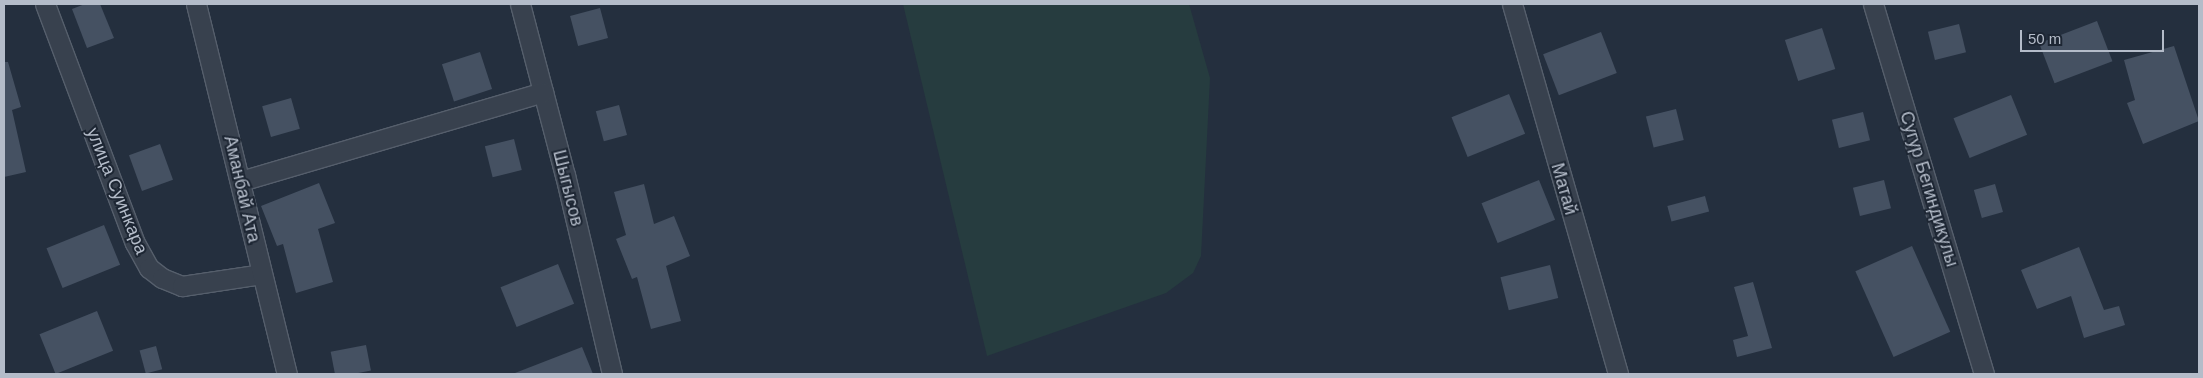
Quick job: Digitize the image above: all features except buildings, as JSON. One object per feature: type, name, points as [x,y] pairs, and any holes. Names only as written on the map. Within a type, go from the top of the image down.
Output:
[{"type":"street","name":"улица Суинкара","points":[[45,4],[135,243],[149,268],[162,278],[182,286],[261,274]]},
{"type":"street","name":"Аманбай Ата","points":[[196,4],[287,374]]},
{"type":"street","name":"Шыгысов","points":[[520,4],[612,374]]},
{"type":"street","name":"Матай","points":[[1512,4],[1618,374]]},
{"type":"street","name":"Сугур Бегиндикулы","points":[[1873,4],[1984,374]]},
{"type":"street","points":[[241,181],[543,92]]},
{"type":"green space","points":[[903,4],[1189,4],[1210,78],[1201,256],[1193,273],[1166,293],[987,356]]}]
